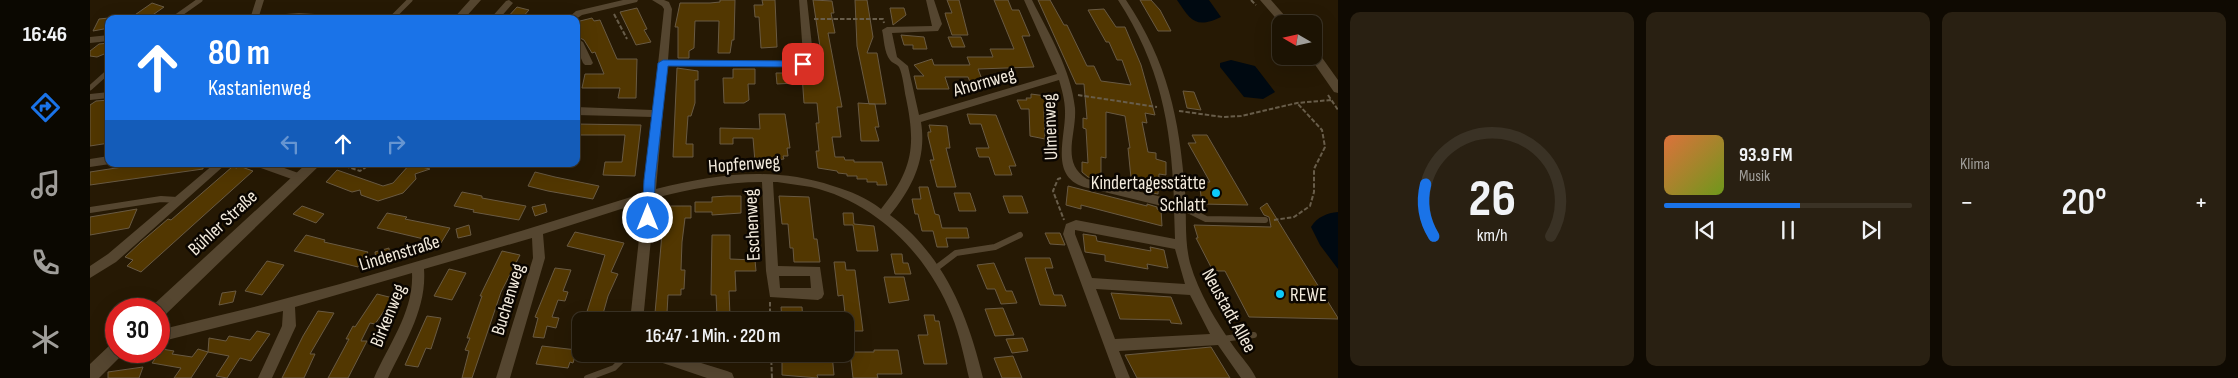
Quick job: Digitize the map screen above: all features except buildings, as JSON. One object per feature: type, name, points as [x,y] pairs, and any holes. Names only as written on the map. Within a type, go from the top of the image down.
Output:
[{"type":"street","points":[[255,15],[260,0]]},
{"type":"street","points":[[462,15],[476,0]]},
{"type":"street","points":[[577,15],[605,4],[634,0]]},
{"type":"street","points":[[638,312],[648,218],[648,198],[670,2],[656,0]]},
{"type":"street","points":[[663,63],[803,64],[808,54],[803,0]]},
{"type":"street","points":[[883,215],[902,193],[911,176],[917,155],[916,120],[903,66],[893,58],[887,30],[935,29],[937,24],[930,0]]},
{"type":"street","name":"Ulmenweg","points":[[1028,0],[1068,93],[1070,112],[1066,164],[1072,175],[1084,184],[1180,206]]},
{"type":"street","name":"Neustadt Allee","points":[[1122,0],[1150,49],[1163,78],[1176,148],[1180,206],[1180,245],[1185,267],[1194,290],[1222,339],[1249,378]]},
{"type":"street","points":[[1265,0],[1279,15]]},
{"type":"street","points":[[498,15],[509,3]]},
{"type":"street","points":[[90,40],[105,38]]},
{"type":"street","points":[[580,44],[588,63]]},
{"type":"street","points":[[1321,65],[1338,89]]},
{"type":"street","name":"Ahornweg","points":[[916,120],[1062,76]]},
{"type":"street","points":[[90,97],[105,95]]},
{"type":"street","points":[[580,111],[658,114]]},
{"type":"street","points":[[90,163],[105,161]]},
{"type":"street","points":[[90,273],[112,258],[217,167]]},
{"type":"street","points":[[270,167],[300,178]]},
{"type":"street","name":"Bühler Straße","points":[[170,300],[311,167]]},
{"type":"street","name":"Hopfenweg","points":[[648,198],[712,182],[767,177],[807,181],[858,199],[883,215],[913,239],[935,269],[958,314],[976,378]]},
{"type":"street","name":"Eschenweg","points":[[767,177],[772,271],[774,293],[818,294],[816,271],[772,271]]},
{"type":"street","name":"Lindenstraße","points":[[170,334],[225,322],[289,304],[648,198]]},
{"type":"street","points":[[1122,378],[1069,234],[1070,227],[1076,225],[1180,245]]},
{"type":"street","name":"Buchenweg","points":[[503,378],[539,258],[539,244],[536,231]]},
{"type":"street","name":"Birkenweg","points":[[381,378],[415,304],[420,280],[418,265]]},
{"type":"street","points":[[1087,283],[1194,290]]},
{"type":"street","points":[[265,378],[289,326],[289,304]]},
{"type":"street","points":[[1111,346],[1222,339]]},
{"type":"street","points":[[90,375],[105,361]]},
{"type":"street","points":[[678,362],[727,378]]},
{"type":"lane","points":[[179,15],[200,0]]},
{"type":"lane","points":[[395,15],[410,0]]},
{"type":"lane","points":[[90,88],[105,75]]},
{"type":"lane","points":[[90,210],[161,199],[177,200]]},
{"type":"lane","points":[[1180,206],[1206,219],[1265,220]]},
{"type":"lane","points":[[935,269],[956,253],[995,247],[1006,240],[1020,236]]},
{"type":"lane","points":[[1222,339],[1254,334]]},
{"type":"lane","points":[[587,378],[614,368],[620,362]]},
{"type":"path","points":[[605,4],[627,40]]},
{"type":"path","points":[[804,18],[883,19],[887,30]]},
{"type":"path","points":[[1068,93],[1223,117],[1241,116],[1297,103],[1331,100]]},
{"type":"path","points":[[1265,220],[1290,219],[1302,215],[1310,206],[1314,194],[1312,174],[1325,147],[1325,139],[1322,130],[1297,103]]},
{"type":"path","points":[[348,167],[360,171],[366,167]]},
{"type":"path","points":[[1070,227],[1063,218],[1052,191],[1058,179],[1072,175]]},
{"type":"path","points":[[769,312],[769,305],[774,293]]},
{"type":"path","points":[[771,362],[772,378]]},
{"type":"shaded area","points":[[1177,0],[1209,0],[1221,17],[1213,21],[1195,21],[1190,18]]},
{"type":"shaded area","points":[[1231,60],[1255,66],[1275,92],[1263,99],[1244,97],[1220,67],[1220,63]]},
{"type":"shaded area","points":[[1338,212],[1338,269],[1320,245],[1311,227],[1323,216]]},
{"type":"place","name":"Kindertagesstätte Schlatt","points":[[1216,193]]},
{"type":"place","name":"REWE","points":[[1280,294]]},
{"type":"route","points":[[648,218],[648,198],[663,63],[803,64]]}]
